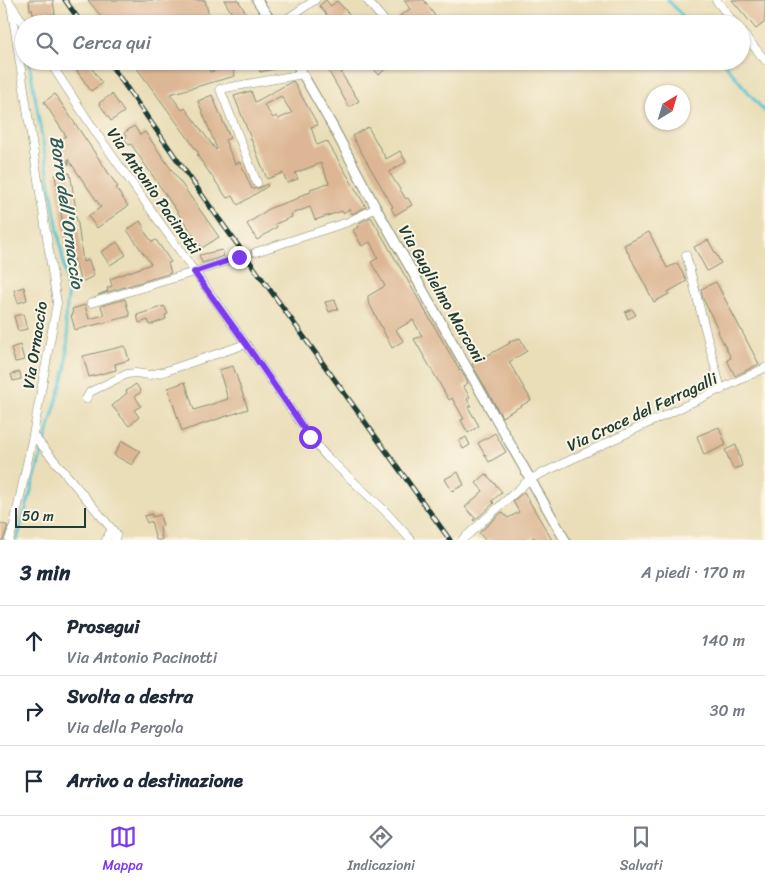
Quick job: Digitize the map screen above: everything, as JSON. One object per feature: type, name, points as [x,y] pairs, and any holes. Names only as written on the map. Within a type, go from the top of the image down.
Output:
[{"type":"street","points":[[257,0],[267,15]]},
{"type":"street","points":[[287,15],[315,0]]},
{"type":"street","points":[[367,0],[379,15]]},
{"type":"street","points":[[716,0],[728,15]]},
{"type":"street","points":[[10,2],[18,15]]},
{"type":"street","name":"Via Ornaccio","points":[[10,2],[15,34]]},
{"type":"street","points":[[750,42],[765,60]]},
{"type":"street","name":"Via Ornaccio","points":[[9,540],[14,525],[33,435],[57,302],[21,70]]},
{"type":"street","name":"Via Antonio Pacinotti","points":[[55,70],[97,134],[305,429],[321,450],[348,478],[384,510],[411,540]]},
{"type":"street","name":"Via Guglielmo Marconi","points":[[300,70],[565,540]]},
{"type":"street","points":[[257,183],[220,89],[302,74]]},
{"type":"street","points":[[256,252],[348,222],[376,208]]},
{"type":"street","points":[[686,255],[721,390]]},
{"type":"street","points":[[91,303],[239,257]]},
{"type":"street","points":[[86,400],[90,392],[127,374],[136,373],[149,376],[246,344]]},
{"type":"street","name":"Via Croce del Ferragalli","points":[[462,540],[530,479],[765,368]]},
{"type":"street","points":[[33,435],[116,534],[115,540]]},
{"type":"street","points":[[106,540],[112,529]]},
{"type":"building","points":[[29,0],[53,0],[55,14],[33,15],[32,9],[30,10]]},
{"type":"building","points":[[88,0],[205,0],[209,15],[100,15]]},
{"type":"building","points":[[224,0],[238,0],[247,15],[233,15]]},
{"type":"building","points":[[326,0],[331,6],[337,1],[349,14],[327,15],[319,6]]},
{"type":"building","points":[[404,0],[424,0],[434,15],[401,15],[410,9]]},
{"type":"building","points":[[732,0],[765,0],[765,22],[756,29],[750,22],[750,15],[744,15]]},
{"type":"building","points":[[76,70],[93,70],[102,83],[91,91]]},
{"type":"building","points":[[138,70],[210,70],[210,72],[233,70],[235,76],[170,94],[182,110],[185,108],[216,150],[198,101],[212,95],[230,138],[225,140],[235,164],[240,162],[252,189],[267,184],[268,186],[238,205],[233,196],[227,198],[197,155],[199,154]]},
{"type":"building","points":[[328,70],[342,70],[343,72],[341,73],[359,101],[349,107]]},
{"type":"building","points":[[375,70],[384,70],[379,75]]},
{"type":"building","points":[[293,81],[318,125],[311,127],[317,145],[327,141],[366,207],[352,214],[349,209],[343,213],[342,211],[315,220],[310,207],[291,214],[292,217],[275,224],[277,227],[257,240],[247,224],[270,208],[299,198],[299,196],[311,192],[310,189],[329,183],[321,163],[295,173],[298,179],[287,183],[283,173],[267,179],[234,96],[251,91],[255,102]],"holes":[[[281,96],[292,113],[278,119],[276,116],[273,118],[264,105]]]},
{"type":"building","points":[[55,94],[118,187],[116,188],[128,206],[97,228],[88,216],[101,207],[68,159],[69,165],[54,143],[66,136],[44,102]]},
{"type":"building","points":[[112,94],[124,112],[111,121],[99,103]]},
{"type":"building","points":[[134,126],[140,135],[145,132],[219,237],[202,248],[131,144],[129,145],[124,138],[127,137],[124,133]]},
{"type":"building","points":[[368,127],[386,159],[400,151],[406,162],[389,172],[412,205],[395,215],[391,208],[393,207],[352,136]]},
{"type":"building","points":[[70,173],[76,210],[74,211],[78,224],[83,262],[89,260],[94,276],[81,282],[73,255],[68,256],[55,175]]},
{"type":"building","points":[[371,217],[468,383],[463,386],[470,397],[467,399],[471,406],[468,407],[479,426],[468,433],[461,420],[464,419],[452,398],[449,400],[414,339],[422,336],[413,320],[396,330],[403,341],[392,348],[368,301],[368,296],[385,286],[371,262],[378,258],[370,242],[362,246],[353,230],[359,227],[357,224]]},
{"type":"building","points":[[140,221],[144,227],[142,228],[152,242],[156,240],[171,262],[168,263],[171,273],[98,295],[108,291],[107,288],[112,286],[110,279],[151,264],[127,230]]},
{"type":"building","points":[[649,232],[667,268],[677,263],[687,281],[654,302],[624,245]]},
{"type":"building","points":[[708,240],[721,263],[707,271],[694,247]]},
{"type":"building","points":[[117,242],[126,255],[110,265],[101,252]]},
{"type":"building","points":[[222,250],[224,256],[202,263],[199,255]]},
{"type":"building","points":[[716,282],[759,364],[735,376],[727,360],[731,358],[703,299],[701,289]]},
{"type":"building","points":[[24,287],[27,300],[18,303],[14,290]]},
{"type":"building","points":[[125,299],[130,316],[75,330],[71,315],[73,315],[72,309],[85,305],[89,319],[104,315],[101,306]]},
{"type":"building","points":[[335,300],[338,309],[329,312],[325,302]]},
{"type":"building","points":[[164,306],[168,314],[165,315],[166,319],[150,325],[148,320],[139,323],[137,315]]},
{"type":"building","points":[[632,309],[636,315],[628,319],[625,312]]},
{"type":"building","points":[[23,314],[27,329],[18,331],[14,316]]},
{"type":"building","points":[[520,338],[527,351],[509,362],[531,400],[502,417],[472,364],[509,342]]},
{"type":"building","points":[[20,345],[24,360],[15,362],[11,348]]},
{"type":"building","points":[[125,346],[129,360],[115,364],[116,370],[89,377],[83,356]]},
{"type":"building","points":[[233,366],[248,409],[182,431],[168,388],[185,382],[194,410],[228,399],[219,370]]},
{"type":"building","points":[[20,372],[21,379],[13,381],[11,374]]},
{"type":"building","points":[[136,384],[141,392],[135,396],[141,406],[134,410],[139,417],[129,426],[112,406],[127,393],[126,391]]},
{"type":"building","points":[[719,427],[726,445],[704,455],[697,436]]},
{"type":"building","points":[[495,433],[506,452],[489,462],[478,443]]},
{"type":"building","points":[[466,437],[470,445],[463,449],[459,441]]},
{"type":"building","points":[[122,441],[140,451],[132,465],[114,455]]},
{"type":"building","points":[[736,445],[742,466],[733,469],[725,450]]},
{"type":"building","points":[[458,472],[464,485],[452,491],[445,479]]},
{"type":"building","points":[[486,474],[502,492],[492,501],[494,503],[474,521],[475,518],[465,507],[483,491],[476,483]]},
{"type":"building","points":[[524,492],[552,540],[536,540],[534,537],[529,540],[485,540],[479,533],[502,512],[508,518],[519,512],[513,501]]},
{"type":"building","points":[[152,514],[152,517],[160,515],[163,526],[160,527],[162,540],[156,540],[151,521],[147,523],[144,516]]},
{"type":"building","points":[[0,523],[8,526],[3,540],[0,540]]},
{"type":"waterway","points":[[668,0],[682,15]]},
{"type":"waterway","name":"Borro dell'Ornaccio","points":[[17,540],[66,368],[68,335],[65,321],[68,297],[64,266],[31,70]]},
{"type":"waterway","points":[[730,70],[765,112]]},
{"type":"tunnel","points":[[239,257],[256,252]]},
{"type":"railway","points":[[65,0],[76,15]]},
{"type":"railway","points":[[114,70],[450,540]]},
{"type":"route","points":[[239,257],[194,272],[310,437]]}]
